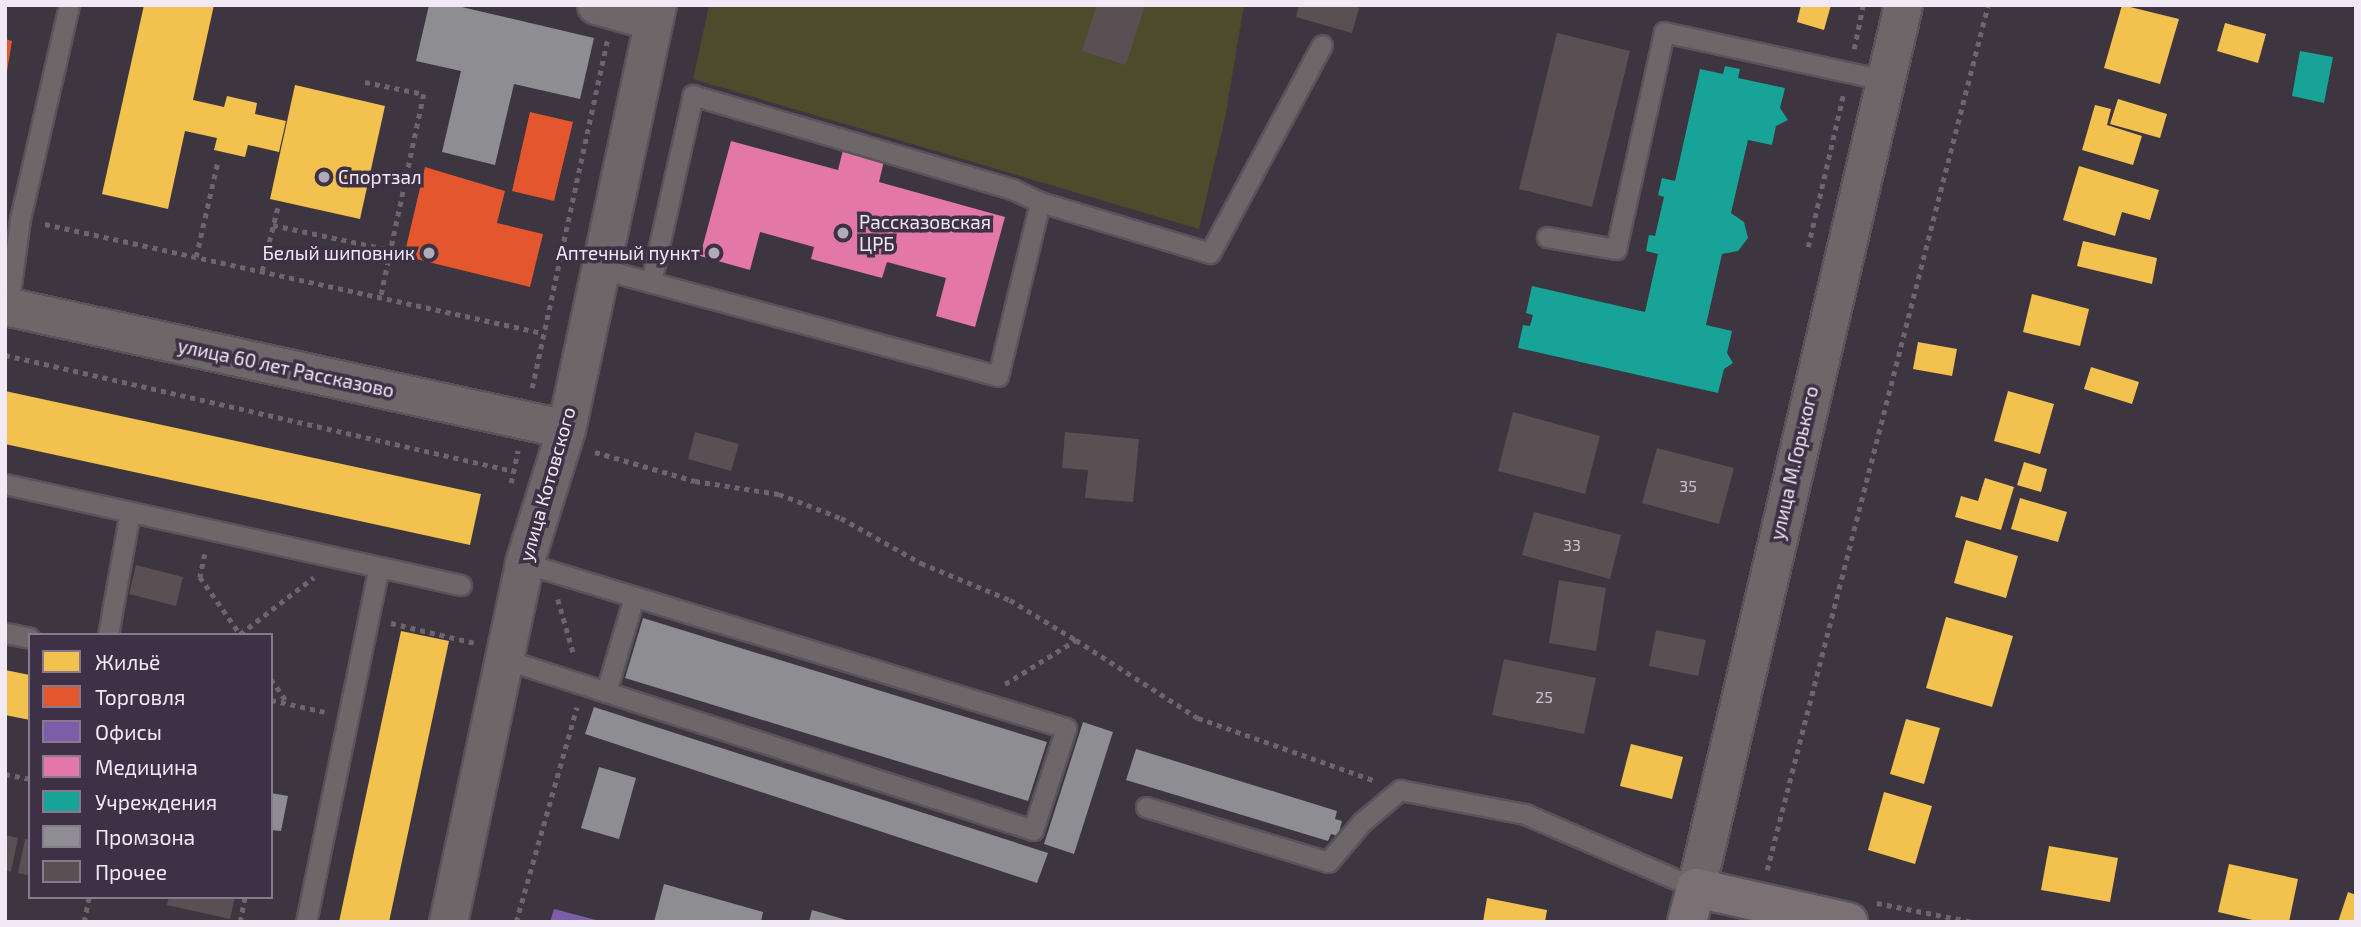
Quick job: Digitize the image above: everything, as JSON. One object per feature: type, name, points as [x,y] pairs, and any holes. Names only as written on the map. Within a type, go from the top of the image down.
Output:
[{"type":"street","name":"улица М.Горького","points":[[1692,905],[1903,5]]},
{"type":"street","points":[[605,8],[655,13]]},
{"type":"street","name":"улица Котовского","points":[[447,922],[484,653],[524,563],[563,436],[655,13]]},
{"type":"street","name":"улица 60 лет Рассказово","points":[[7,306],[524,420],[563,436]]},
{"type":"street","points":[[1692,905],[1849,922]]},
{"type":"lane","points":[[7,306],[20,219],[68,5]]},
{"type":"lane","points":[[1547,237],[1616,249],[1664,32],[1884,80]]},
{"type":"lane","points":[[651,282],[694,95],[1210,253],[1322,45]]},
{"type":"lane","points":[[598,268],[998,376],[1040,202]]},
{"type":"lane","points":[[5,484],[461,586]]},
{"type":"lane","points":[[108,633],[130,512]]},
{"type":"lane","points":[[484,653],[1033,830],[1066,727],[524,563]]},
{"type":"lane","points":[[306,922],[379,567]]},
{"type":"lane","points":[[606,692],[634,597]]},
{"type":"lane","points":[[5,633],[28,638]]},
{"type":"lane","points":[[1146,807],[1328,862],[1362,822],[1400,790],[1525,814],[1692,905]]},
{"type":"path","points":[[1765,881],[1988,5]]},
{"type":"path","points":[[508,498],[543,333],[605,8]]},
{"type":"path","points":[[365,82],[424,94],[381,297]]},
{"type":"path","points":[[196,257],[218,160]]},
{"type":"path","points":[[262,271],[278,206]]},
{"type":"path","points":[[20,219],[543,333]]},
{"type":"path","points":[[273,225],[391,250]]},
{"type":"path","points":[[5,355],[513,471]]},
{"type":"path","points":[[563,436],[695,481],[791,499],[841,518],[921,563],[1010,600],[1198,718],[1400,790]]},
{"type":"path","points":[[210,530],[200,577],[239,633]]},
{"type":"path","points":[[241,633],[339,558]]},
{"type":"path","points":[[368,617],[484,653]]},
{"type":"path","points":[[478,630],[484,653]]},
{"type":"path","points":[[978,701],[1076,640]]},
{"type":"path","points":[[273,682],[288,704]]},
{"type":"path","points":[[273,700],[347,717]]},
{"type":"path","points":[[5,774],[28,779]]},
{"type":"path","points":[[84,922],[89,899]]},
{"type":"path","points":[[240,922],[245,899]]},
{"type":"shaded area","points":[[709,5],[1244,5],[1225,118],[1199,229],[693,79]]},
{"type":"building: Жильё","points":[[144,5],[214,5],[193,100],[224,107],[227,96],[257,103],[255,114],[286,121],[279,152],[248,145],[245,157],[214,150],[217,138],[185,131],[168,209],[102,194]]},
{"type":"building: Жильё","points":[[1801,5],[1831,5],[1824,30],[1797,22]]},
{"type":"building: Жильё","points":[[2122,5],[2179,19],[2160,84],[2104,68]]},
{"type":"building: Жильё","points":[[2225,23],[2266,34],[2258,63],[2217,51]]},
{"type":"building: Жильё","points":[[295,85],[385,106],[360,219],[270,199]]},
{"type":"building: Жильё","points":[[2118,99],[2167,114],[2160,138],[2110,124]]},
{"type":"building: Жильё","points":[[2095,105],[2111,109],[2107,125],[2142,136],[2133,165],[2082,150]]},
{"type":"building: Жильё","points":[[2079,166],[2159,190],[2150,220],[2122,212],[2115,236],[2063,220]]},
{"type":"building: Жильё","points":[[2083,241],[2157,258],[2152,284],[2077,266]]},
{"type":"building: Жильё","points":[[2032,294],[2089,309],[2080,346],[2023,332]]},
{"type":"building: Жильё","points":[[1918,342],[1957,349],[1952,376],[1913,369]]},
{"type":"building: Жильё","points":[[2091,367],[2139,382],[2132,404],[2084,389]]},
{"type":"building: Жильё","points":[[5,391],[481,494],[470,545],[5,444]]},
{"type":"building: Жильё","points":[[2008,391],[2054,404],[2040,454],[1994,441]]},
{"type":"building: Жильё","points":[[2024,462],[2047,469],[2041,492],[2017,485]]},
{"type":"building: Жильё","points":[[1985,478],[2014,487],[2001,530],[1955,517],[1961,496],[1978,501]]},
{"type":"building: Жильё","points":[[2020,498],[2067,512],[2058,542],[2011,529]]},
{"type":"building: Жильё","points":[[1966,540],[2018,556],[2006,598],[1954,583]]},
{"type":"building: Жильё","points":[[1946,617],[2013,636],[1992,707],[1926,688]]},
{"type":"building: Жильё","points":[[401,631],[449,641],[389,922],[339,922]]},
{"type":"building: Жильё","points":[[5,670],[28,675],[28,720],[5,715]]},
{"type":"building: Жильё","points":[[1906,719],[1940,728],[1924,784],[1890,774]]},
{"type":"building: Жильё","points":[[1631,744],[1683,757],[1672,799],[1620,786]]},
{"type":"building: Жильё","points":[[1884,792],[1932,806],[1915,864],[1868,850]]},
{"type":"building: Жильё","points":[[2049,846],[2118,858],[2110,902],[2041,890]]},
{"type":"building: Жильё","points":[[2229,864],[2298,879],[2289,922],[2261,922],[2218,912]]},
{"type":"building: Жильё","points":[[2348,892],[2356,895],[2356,922],[2338,922]]},
{"type":"building: Жильё","points":[[1487,898],[1547,910],[1545,922],[1483,922]]},
{"type":"building: Торговля","points":[[5,39],[12,41],[7,71],[5,71]]},
{"type":"building: Торговля","points":[[530,112],[573,122],[554,201],[512,191]]},
{"type":"building: Торговля","points":[[425,167],[505,191],[497,223],[543,234],[530,287],[404,256]]},
{"type":"building: Офисы","points":[[554,909],[600,921],[600,922],[550,922]]},
{"type":"building: Медицина","points":[[731,141],[838,170],[843,150],[884,161],[879,182],[1005,217],[975,327],[936,316],[946,278],[887,262],[882,278],[811,259],[814,247],[760,232],[750,270],[700,256]]},
{"type":"building: Учреждения","points":[[2300,51],[2333,57],[2324,103],[2292,96]]},
{"type":"building: Учреждения","points":[[1725,66],[1740,69],[1738,78],[1785,88],[1780,108],[1788,120],[1776,126],[1772,145],[1748,140],[1731,213],[1744,222],[1748,238],[1738,251],[1722,254],[1706,325],[1732,331],[1727,353],[1733,363],[1724,369],[1718,393],[1518,348],[1523,325],[1530,326],[1533,315],[1526,313],[1532,286],[1645,312],[1658,254],[1646,251],[1649,235],[1655,236],[1664,197],[1658,195],[1662,178],[1675,181],[1700,69],[1723,74]]},
{"type":"building: Промзона","points":[[429,5],[453,5],[594,38],[580,99],[514,84],[495,165],[442,152],[461,71],[416,61]]},
{"type":"building: Промзона","points":[[643,618],[1047,742],[1028,801],[625,678]]},
{"type":"building: Промзона","points":[[594,707],[1048,853],[1037,883],[585,734]]},
{"type":"building: Промзона","points":[[1083,722],[1113,732],[1074,854],[1044,844]]},
{"type":"building: Промзона","points":[[1136,749],[1337,811],[1335,819],[1342,821],[1338,836],[1331,834],[1328,841],[1126,780]]},
{"type":"building: Промзона","points":[[599,767],[636,778],[619,839],[581,828]]},
{"type":"building: Промзона","points":[[273,793],[288,796],[281,831],[273,830]]},
{"type":"building: Промзона","points":[[664,884],[763,912],[761,922],[654,922]]},
{"type":"building: Промзона","points":[[812,910],[850,921],[850,922],[809,922]]},
{"type":"building: Прочее","points":[[1097,5],[1145,5],[1126,65],[1082,51]]},
{"type":"building: Прочее","points":[[1299,5],[1360,5],[1352,33],[1296,17]]},
{"type":"building: Прочее","points":[[1557,33],[1630,51],[1592,207],[1519,189]]},
{"type":"building: Прочее","points":[[1513,412],[1600,436],[1585,494],[1498,471]]},
{"type":"building: Прочее","points":[[695,432],[739,444],[731,471],[688,459]]},
{"type":"building: Прочее","points":[[1065,432],[1139,439],[1133,502],[1085,498],[1088,470],[1062,468]]},
{"type":"building: Прочее","points":[[1657,448],[1734,468],[1719,524],[1642,503]]},
{"type":"building: Прочее","points":[[1534,512],[1621,535],[1610,579],[1522,555]]},
{"type":"building: Прочее","points":[[136,565],[183,577],[176,606],[129,594]]},
{"type":"building: Прочее","points":[[1559,580],[1606,588],[1596,651],[1549,643]]},
{"type":"building: Прочее","points":[[1656,630],[1706,640],[1698,676],[1649,666]]},
{"type":"building: Прочее","points":[[1504,659],[1596,678],[1584,734],[1492,715]]},
{"type":"building: Прочее","points":[[5,835],[18,838],[11,872],[5,870]]},
{"type":"building: Прочее","points":[[25,839],[28,840],[28,876],[18,873]]},
{"type":"building: Прочее","points":[[168,899],[235,899],[230,919],[167,905]]},
{"type":"place","name":"Спортзал","points":[[324,177]]},
{"type":"place","name":"Рассказовская ЦРБ","points":[[843,233]]},
{"type":"place","name":"Белый шиповник","points":[[429,253]]},
{"type":"place","name":"Аптечный пункт","points":[[714,253]]}]
